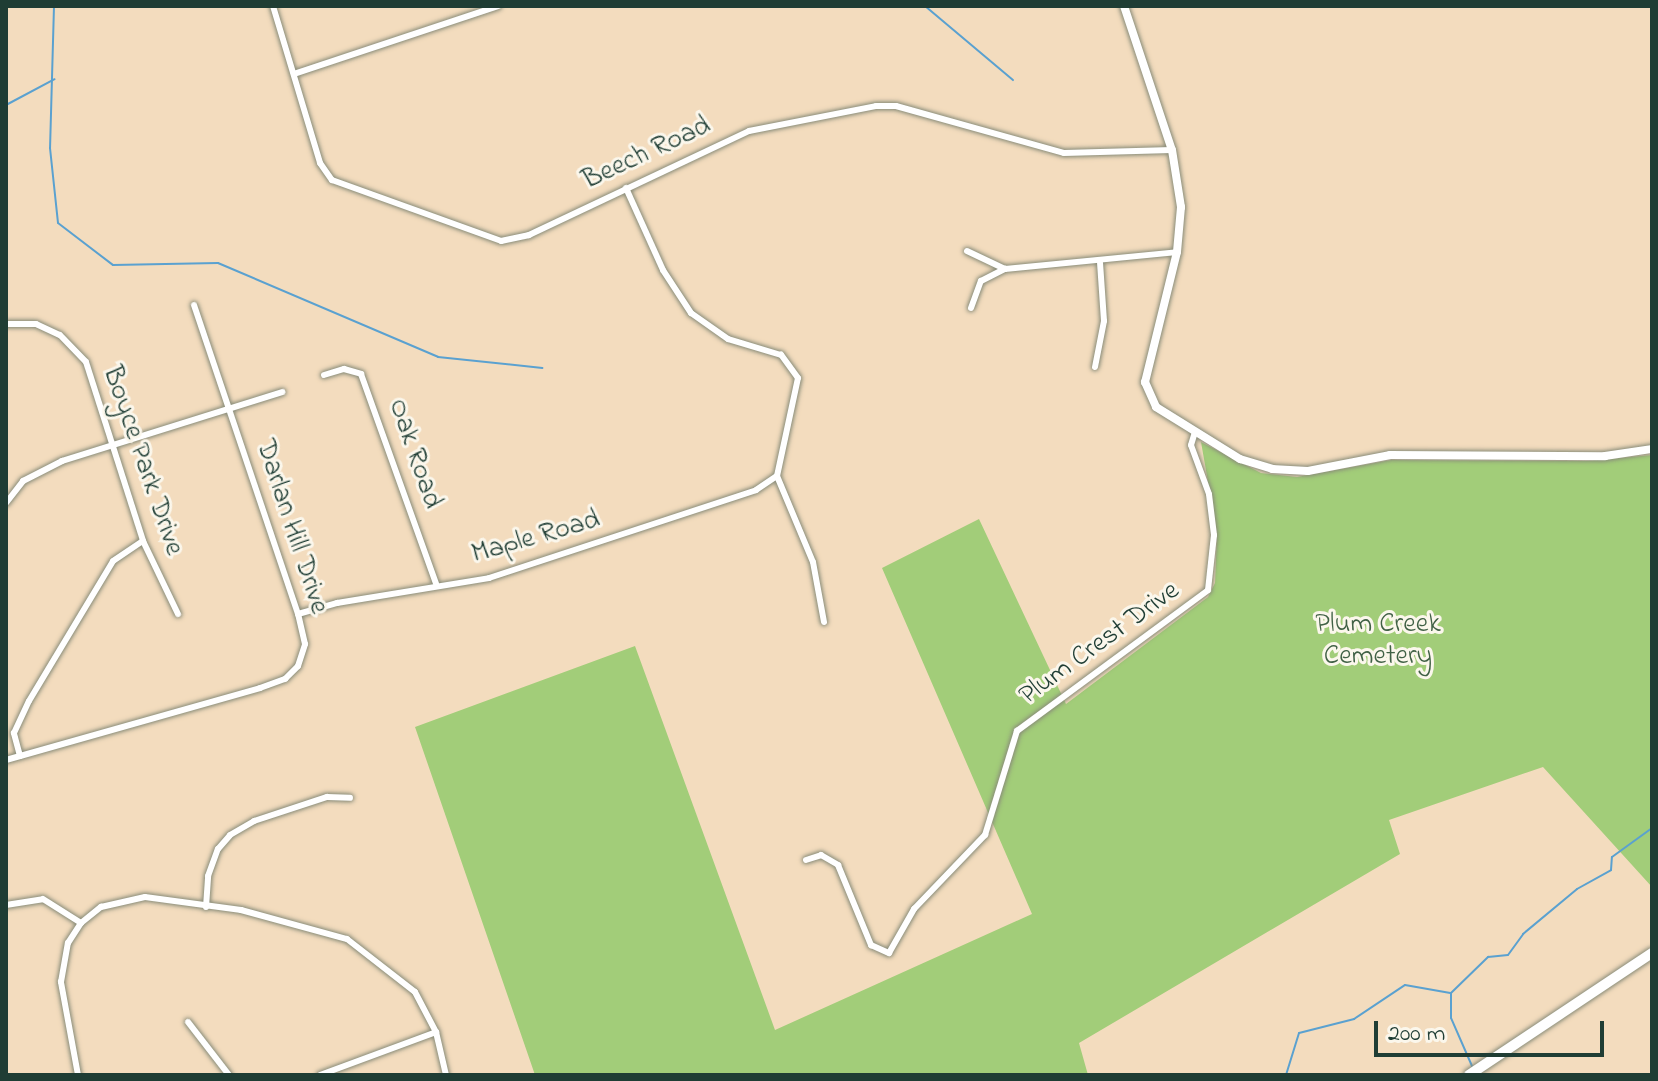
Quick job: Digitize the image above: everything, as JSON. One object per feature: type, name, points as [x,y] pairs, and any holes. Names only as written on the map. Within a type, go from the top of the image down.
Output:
[{"type":"main road","points":[[1469,1075],[1652,953]]},
{"type":"street","name":"Beech Road","points":[[273,6],[320,163],[332,180],[501,241],[529,235],[749,131],[888,105],[1050,151],[1172,150]]},
{"type":"street","points":[[294,74],[498,6]]},
{"type":"street","points":[[1124,6],[1172,150],[1181,207],[1177,252],[1145,382],[1156,407],[1240,459],[1308,471],[1390,455],[1605,456],[1652,449]]},
{"type":"street","points":[[626,188],[663,270],[691,313],[728,339],[781,355],[798,378],[777,476],[813,562],[824,622]]},
{"type":"street","points":[[967,251],[1005,269]]},
{"type":"street","points":[[971,308],[981,281],[1005,269],[1100,263],[1151,251],[1177,252]]},
{"type":"street","points":[[1095,367],[1104,321],[1100,263]]},
{"type":"street","name":"Darlan Hill Drive","points":[[6,760],[285,679],[303,654],[298,614],[194,305]]},
{"type":"street","name":"Boyce Park Drive","points":[[6,324],[36,324],[77,350],[86,362],[143,541],[178,614]]},
{"type":"street","name":"Oak Road","points":[[324,375],[344,369],[361,374],[436,584]]},
{"type":"street","points":[[6,503],[37,471],[228,406],[282,392]]},
{"type":"street","name":"Plum Crest Drive","points":[[806,860],[821,855],[838,865],[871,945],[889,953],[914,909],[985,835],[1017,731],[1166,619],[1199,602],[1208,590],[1214,535],[1209,494],[1191,445],[1195,432]]},
{"type":"street","name":"Maple Road","points":[[298,614],[516,570],[756,490],[777,476]]},
{"type":"street","points":[[20,756],[14,733],[29,701],[113,561],[143,541]]},
{"type":"street","points":[[206,907],[212,864],[230,835],[254,821],[327,797],[350,798]]},
{"type":"street","points":[[78,1075],[61,982],[68,943],[81,923],[119,900],[145,897],[254,913],[347,939],[399,974],[415,992],[436,1032],[446,1075]]},
{"type":"street","points":[[6,905],[43,899],[81,923]]},
{"type":"street","points":[[188,1022],[229,1075]]},
{"type":"street","points":[[320,1075],[436,1032]]},
{"type":"green space","name":"Plum Creek Cemetery","points":[[1201,442],[1261,473],[1297,477],[1391,460],[1587,461],[1652,455],[1652,887],[1543,767],[1389,820],[1400,854],[1079,1043],[1088,1075],[535,1075],[415,727],[635,646],[775,1030],[1032,914],[882,568],[979,519],[1066,704],[1208,597],[1215,583],[1217,533]]},
{"type":"waterway","points":[[54,6],[50,148],[58,223],[113,265],[218,263],[438,357],[542,368]]},
{"type":"waterway","points":[[925,6],[1013,80]]},
{"type":"waterway","points":[[6,105],[55,79]]},
{"type":"waterway","points":[[1472,1066],[1451,1018],[1451,993],[1488,957],[1508,955],[1523,934],[1577,889],[1611,870],[1612,857],[1652,828]]},
{"type":"waterway","points":[[1286,1075],[1299,1033],[1354,1019],[1405,985],[1450,993]]}]
